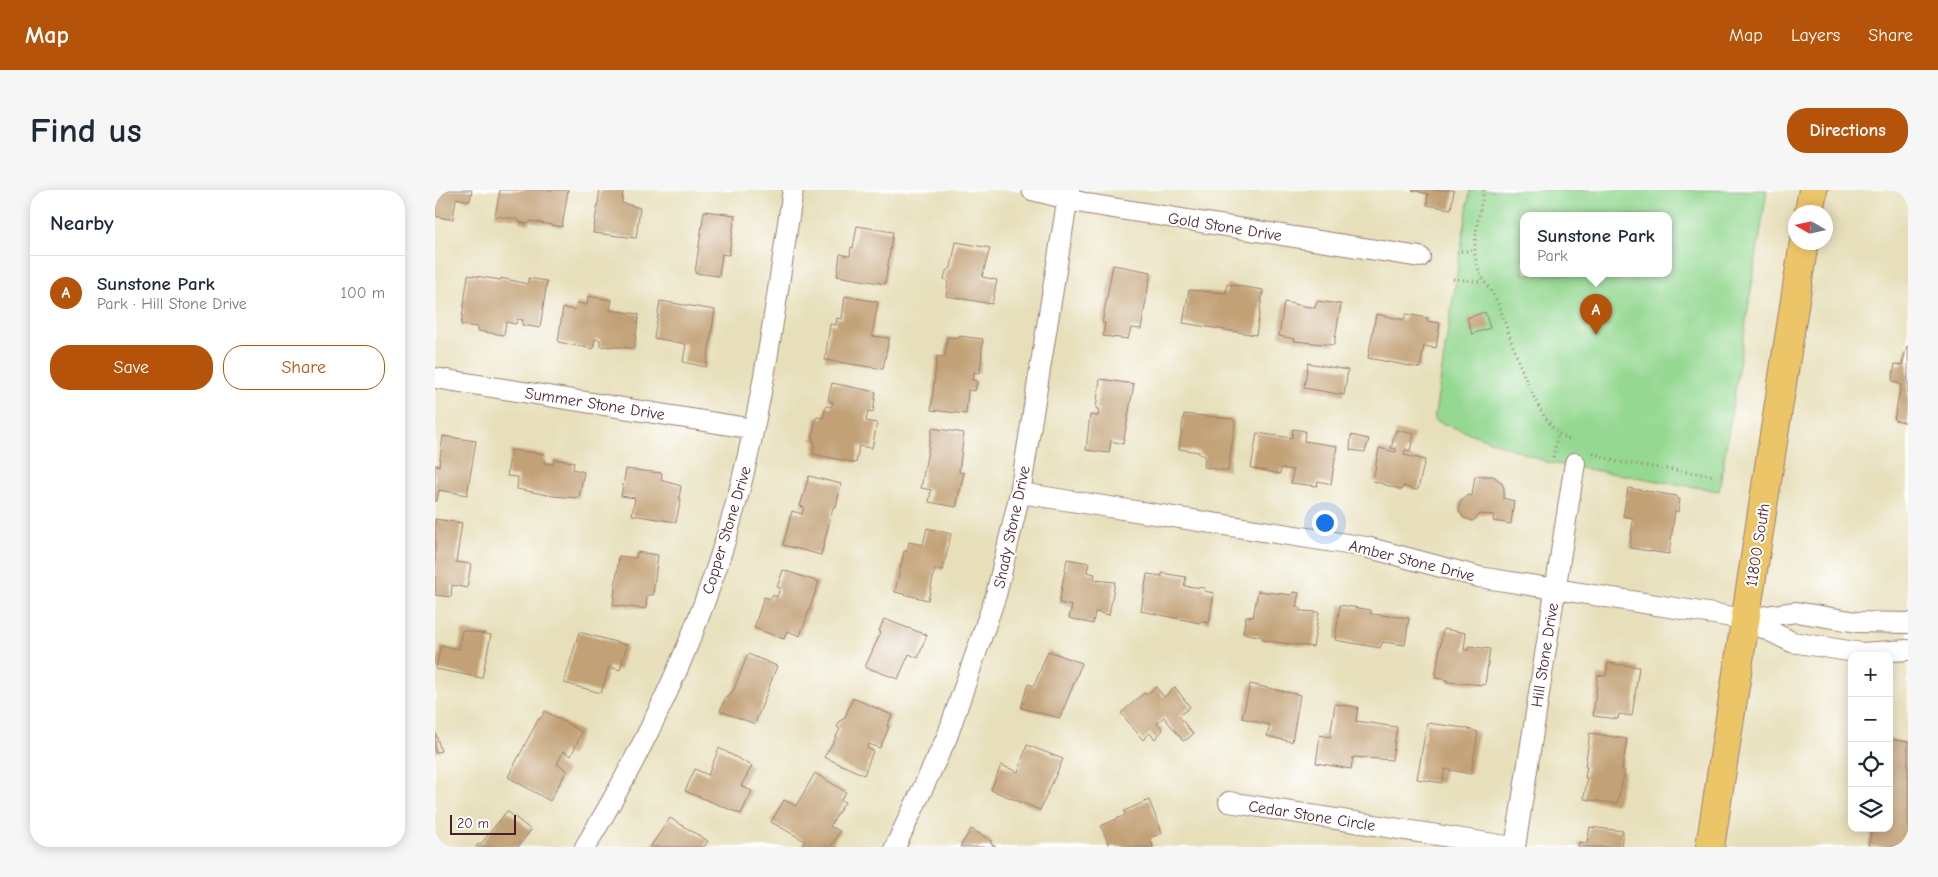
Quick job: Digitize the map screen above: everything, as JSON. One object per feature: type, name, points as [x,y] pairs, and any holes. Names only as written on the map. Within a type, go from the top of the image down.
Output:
[{"type":"main road","points":[[1810,205],[1813,190]]},
{"type":"main road","name":"11800 South","points":[[1711,847],[1803,250]]},
{"type":"street","name":"Copper Stone Drive","points":[[585,847],[652,726],[694,630],[728,529],[754,429],[793,190]]},
{"type":"street","name":"Gold Stone Drive","points":[[1032,190],[1068,194],[1088,204],[1420,256]]},
{"type":"street","name":"Shady Stone Drive","points":[[895,847],[935,765],[968,681],[996,595],[1020,493],[1068,194]]},
{"type":"street","name":"Summer Stone Drive","points":[[435,378],[754,429]]},
{"type":"street","name":"Hill Stone Drive","points":[[1514,847],[1555,589],[1581,452]]},
{"type":"street","name":"Amber Stone Drive","points":[[1020,493],[1366,547],[1458,572],[1745,619]]},
{"type":"street","points":[[1745,619],[1796,612],[1871,623],[1908,623]]},
{"type":"street","points":[[1745,619],[1792,642],[1861,653],[1908,650]]},
{"type":"street","name":"Cedar Stone Circle","points":[[1229,802],[1514,847]]},
{"type":"path","points":[[1484,190],[1476,232],[1476,251],[1483,282],[1499,304],[1506,330],[1543,414],[1557,433],[1581,452],[1599,457],[1618,462],[1715,476]]},
{"type":"path","points":[[1461,251],[1476,251]]},
{"type":"path","points":[[1453,279],[1483,282]]},
{"type":"path","points":[[1552,463],[1557,433]]},
{"type":"green space","points":[[1470,190],[1767,190],[1719,491],[1550,463],[1434,420]]},
{"type":"building","points":[[435,190],[472,190],[470,201],[456,198],[453,219],[448,219],[435,216]]},
{"type":"building","points":[[500,190],[568,190],[562,227],[531,221],[528,224],[520,222],[518,219],[495,216]]},
{"type":"building","points":[[600,190],[623,190],[622,203],[640,208],[636,238],[593,233]]},
{"type":"building","points":[[1412,190],[1454,190],[1451,209],[1427,205],[1428,194]]},
{"type":"building","points":[[704,211],[735,215],[729,255],[722,254],[719,276],[695,273]]},
{"type":"building","points":[[857,226],[893,232],[885,284],[837,276],[840,254],[850,256]]},
{"type":"building","points":[[956,242],[990,248],[982,277],[997,280],[992,304],[946,296],[948,282],[944,279],[946,271],[951,268]]},
{"type":"building","points":[[1113,265],[1151,272],[1141,329],[1131,328],[1128,339],[1103,336],[1105,323],[1102,323]]},
{"type":"building","points":[[468,275],[501,280],[501,278],[528,284],[528,278],[547,281],[540,328],[522,325],[523,320],[517,319],[516,324],[506,322],[504,335],[478,331],[478,327],[461,325]]},
{"type":"building","points":[[1227,284],[1263,290],[1256,335],[1183,323],[1189,290],[1226,293]]},
{"type":"building","points":[[588,296],[612,300],[610,310],[639,314],[634,348],[600,346],[600,340],[595,339],[593,349],[558,342],[563,308],[575,310],[577,303],[587,305]]},
{"type":"building","points":[[845,296],[878,302],[872,336],[889,338],[883,369],[825,360],[830,324],[836,325],[837,318],[842,319]]},
{"type":"building","points":[[660,301],[715,310],[706,367],[683,362],[686,344],[654,338]]},
{"type":"building","points":[[1317,301],[1341,304],[1334,345],[1294,341],[1295,339],[1279,336],[1284,302],[1315,308]]},
{"type":"building","points":[[1485,312],[1490,328],[1472,334],[1467,318]]},
{"type":"building","points":[[1376,314],[1404,320],[1406,314],[1428,318],[1427,321],[1440,323],[1436,348],[1424,346],[1420,368],[1368,358]]},
{"type":"building","points":[[959,336],[983,339],[980,373],[974,372],[972,380],[977,381],[975,391],[968,390],[966,414],[931,410],[937,356],[945,357],[947,337],[959,338]]},
{"type":"building","points":[[1907,346],[1908,423],[1894,420],[1901,385],[1892,380],[1895,364],[1902,365]]},
{"type":"building","points":[[1308,363],[1348,370],[1344,395],[1304,388]]},
{"type":"building","points":[[1100,379],[1134,384],[1123,444],[1111,441],[1109,453],[1086,450],[1090,415],[1098,416],[1099,409],[1096,409]]},
{"type":"building","points":[[832,383],[876,392],[873,412],[868,411],[866,421],[877,423],[872,448],[859,446],[856,463],[813,454],[815,441],[812,441],[816,417],[823,418],[826,406],[831,407],[833,402],[828,400]]},
{"type":"building","points":[[1184,414],[1233,419],[1235,423],[1228,471],[1204,467],[1205,456],[1199,454],[1199,452],[1179,449]]},
{"type":"building","points":[[932,428],[964,433],[959,472],[964,473],[956,507],[929,502],[931,490],[921,488]]},
{"type":"building","points":[[1293,429],[1305,431],[1304,441],[1337,446],[1331,484],[1318,481],[1317,486],[1291,483],[1293,470],[1281,468],[1280,474],[1251,468],[1257,433],[1292,438]]},
{"type":"building","points":[[1396,430],[1414,434],[1410,451],[1405,450],[1404,455],[1425,460],[1418,489],[1416,490],[1403,486],[1402,490],[1373,481],[1379,448],[1396,452],[1396,449],[1391,448]]},
{"type":"building","points":[[1351,435],[1369,439],[1365,452],[1350,450]]},
{"type":"building","points":[[443,436],[476,441],[467,495],[439,490],[437,501],[435,501],[435,465],[439,466]]},
{"type":"building","points":[[511,450],[545,454],[544,463],[553,464],[554,460],[574,462],[573,469],[584,472],[579,498],[553,496],[517,489],[518,477],[507,476]]},
{"type":"building","points":[[626,469],[662,473],[661,480],[681,486],[679,499],[681,499],[676,522],[632,515],[635,498],[621,496]]},
{"type":"building","points":[[809,476],[841,484],[821,555],[783,545],[792,511],[802,514],[804,507],[800,506]]},
{"type":"building","points":[[1475,476],[1493,476],[1501,482],[1504,488],[1503,498],[1514,501],[1511,524],[1493,521],[1494,515],[1480,514],[1473,521],[1464,518],[1459,511],[1460,502],[1468,495],[1472,496]]},
{"type":"building","points":[[1628,488],[1677,496],[1677,499],[1680,499],[1678,512],[1675,511],[1669,554],[1630,548],[1633,518],[1623,516]]},
{"type":"building","points":[[435,519],[462,523],[456,562],[471,564],[467,588],[452,585],[451,597],[435,595]]},
{"type":"building","points":[[927,528],[951,534],[943,570],[935,569],[928,600],[895,592],[904,551],[907,551],[909,542],[923,545]]},
{"type":"building","points":[[637,552],[658,555],[653,595],[647,595],[646,609],[613,605],[619,556],[636,558]]},
{"type":"building","points":[[1067,559],[1089,563],[1087,572],[1095,574],[1094,580],[1115,582],[1109,615],[1095,612],[1093,624],[1069,618],[1072,606],[1059,603]]},
{"type":"building","points":[[783,570],[819,582],[800,636],[787,631],[784,639],[754,628],[764,597],[771,599],[772,595],[777,597],[780,588],[777,587]]},
{"type":"building","points":[[1162,573],[1186,577],[1184,586],[1205,588],[1204,591],[1214,593],[1209,623],[1201,621],[1200,623],[1141,611],[1147,574],[1162,576]]},
{"type":"building","points":[[1258,591],[1292,595],[1293,592],[1299,593],[1296,607],[1300,608],[1300,611],[1319,612],[1313,647],[1262,640],[1263,637],[1243,633],[1246,616],[1253,617]]},
{"type":"building","points":[[1340,605],[1371,610],[1371,614],[1409,618],[1405,645],[1383,642],[1380,648],[1335,640]]},
{"type":"building","points":[[884,619],[927,635],[918,658],[909,654],[898,679],[865,667],[881,632],[879,631]]},
{"type":"building","points":[[1443,629],[1466,633],[1464,650],[1468,650],[1469,646],[1490,649],[1485,685],[1447,682],[1447,680],[1435,678]]},
{"type":"building","points":[[462,630],[491,635],[482,678],[436,669],[441,646],[459,649]]},
{"type":"building","points":[[579,632],[627,645],[620,670],[609,667],[601,693],[564,683]]},
{"type":"building","points":[[1048,651],[1082,663],[1060,718],[1021,708],[1028,684],[1034,686]]},
{"type":"building","points":[[748,654],[777,666],[755,724],[720,711],[726,697],[728,698],[734,689]]},
{"type":"building","points":[[1608,663],[1639,667],[1632,716],[1619,714],[1618,719],[1593,716],[1598,675],[1606,676]]},
{"type":"building","points":[[1250,684],[1300,695],[1292,742],[1267,736],[1270,725],[1242,718]]},
{"type":"building","points":[[1156,687],[1164,697],[1175,687],[1190,707],[1179,716],[1193,734],[1189,738],[1183,741],[1164,717],[1157,723],[1163,730],[1155,739],[1150,733],[1143,740],[1121,713],[1144,693],[1146,695]]},
{"type":"building","points":[[853,698],[892,715],[880,748],[869,744],[867,748],[873,751],[864,775],[824,757],[840,729],[837,727],[841,720],[844,719]]},
{"type":"building","points":[[1335,704],[1358,707],[1356,721],[1397,727],[1392,760],[1353,757],[1351,769],[1316,763],[1320,735],[1330,737]]},
{"type":"building","points":[[545,711],[582,732],[571,756],[563,751],[557,764],[567,770],[550,801],[508,777],[539,718]]},
{"type":"building","points":[[1427,723],[1465,728],[1478,732],[1471,774],[1445,769],[1442,783],[1417,779]]},
{"type":"building","points":[[435,731],[441,751],[435,753]]},
{"type":"building","points":[[1590,733],[1627,739],[1622,770],[1625,771],[1617,804],[1584,799],[1587,778],[1585,778],[1587,767],[1585,767]]},
{"type":"building","points":[[1893,740],[1908,742],[1908,847],[1868,847],[1871,832],[1893,832]]},
{"type":"building","points":[[1027,745],[1063,759],[1040,810],[991,790],[1001,765],[1018,772]]},
{"type":"building","points":[[719,748],[752,766],[741,786],[752,791],[741,814],[685,791],[695,769],[708,775]]},
{"type":"building","points":[[815,773],[846,792],[841,800],[845,802],[830,826],[840,831],[831,847],[802,847],[805,841],[771,822],[784,800],[796,806]]},
{"type":"building","points":[[1149,800],[1162,833],[1150,838],[1153,847],[1107,847],[1108,843],[1101,826],[1125,815],[1124,811]]},
{"type":"building","points":[[507,811],[531,830],[518,847],[476,847],[478,844],[480,845]]},
{"type":"building","points":[[670,818],[708,841],[704,847],[650,847]]},
{"type":"building","points":[[1590,827],[1623,831],[1621,847],[1578,847],[1579,842],[1587,843]]},
{"type":"building","points":[[971,829],[992,841],[990,843],[996,847],[960,847]]},
{"type":"place","name":"Sunstone Park","points":[[1596,335]]}]
